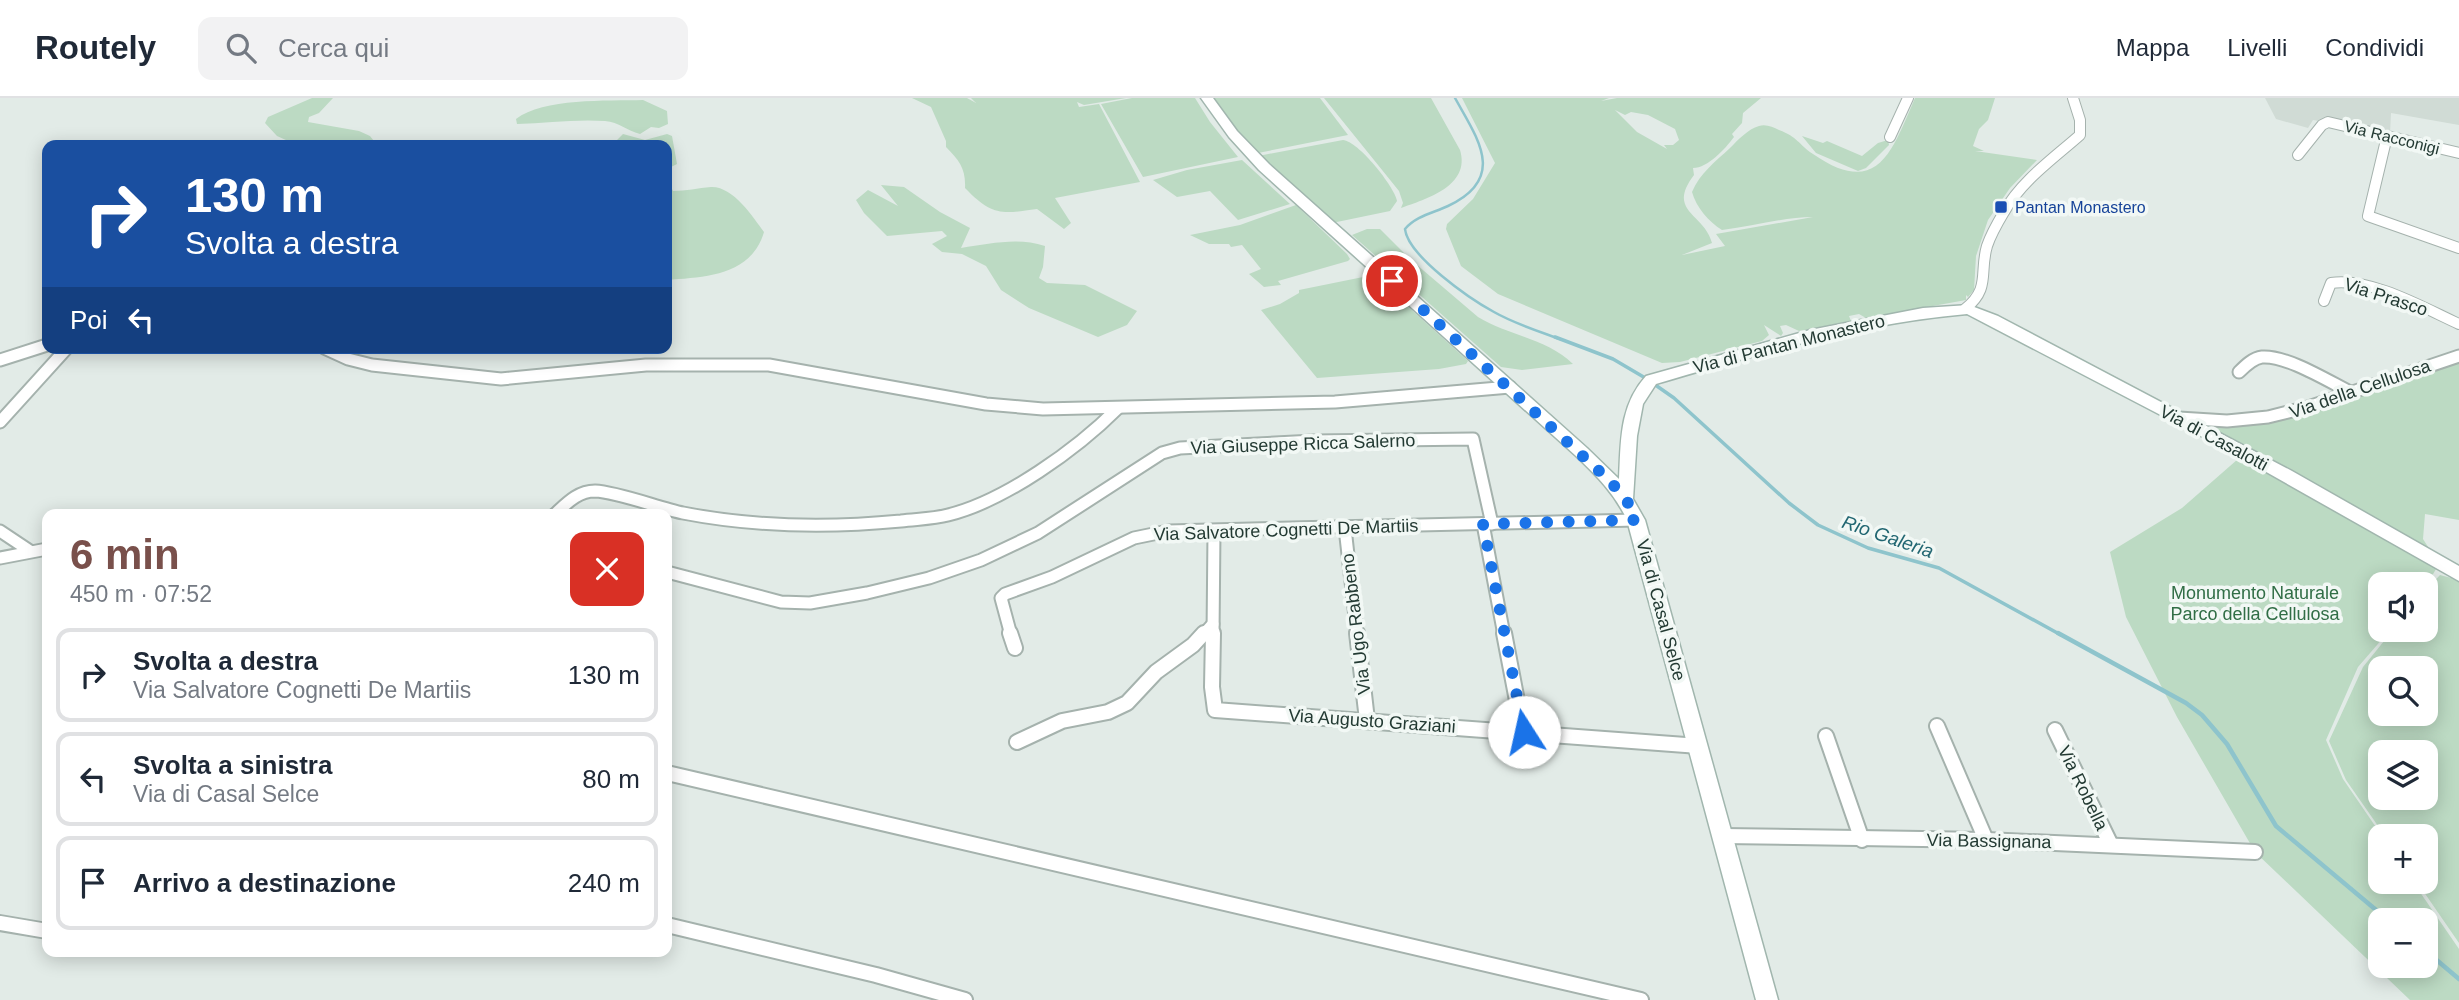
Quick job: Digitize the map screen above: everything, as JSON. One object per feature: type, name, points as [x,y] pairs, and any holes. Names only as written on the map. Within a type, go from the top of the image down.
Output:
[{"type":"main road","name":"Via di Casal Selce","points":[[1207,98],[1233,134],[1264,167],[1510,387],[1611,482],[1625,499],[1636,520],[1767,1000]]},
{"type":"main road","name":"Via di Pantan Monastero","points":[[1625,499],[1628,442],[1639,394],[1651,380],[1810,335],[1923,313],[1965,309]]},
{"type":"main road","name":"Via di Casalotti","points":[[1965,309],[1987,316],[2177,417],[2459,574]]},
{"type":"street","points":[[1890,137],[1908,98]]},
{"type":"street","points":[[1965,309],[1976,300],[1982,290],[1987,246],[2006,209],[2036,173],[2080,135],[2080,120],[2073,98]]},
{"type":"street","name":"Via Racconigi","points":[[2298,155],[2322,125],[2328,122],[2459,153]]},
{"type":"street","points":[[2387,136],[2368,216],[2459,248]]},
{"type":"street","name":"Via Prasco","points":[[2324,301],[2331,283],[2346,281],[2401,298],[2459,324]]},
{"type":"street","points":[[0,360],[42,347]]},
{"type":"street","points":[[0,422],[62,354]]},
{"type":"street","points":[[337,354],[372,365],[447,371],[496,379],[646,365],[769,365],[986,404],[1043,409],[1335,402],[1510,387]]},
{"type":"street","name":"Via della Cellulosa","points":[[2177,417],[2218,421],[2270,418],[2317,406],[2350,392],[2459,356]]},
{"type":"street","points":[[2239,372],[2256,359],[2266,358],[2310,373],[2350,392]]},
{"type":"street","points":[[672,510],[764,525],[844,525],[945,516],[970,509],[1006,491],[1097,430],[1118,408]]},
{"type":"street","name":"Via Giuseppe Ricca Salerno","points":[[672,573],[788,603],[829,600],[890,588],[990,557],[1038,533],[1163,453],[1183,447],[1473,439],[1488,524]]},
{"type":"street","points":[[561,509],[575,496],[595,491],[667,509]]},
{"type":"street","name":"Via Salvatore Cognetti De Martiis","points":[[1015,648],[1002,609],[1001,598],[1005,594],[1052,577],[1140,536],[1168,530],[1636,520]]},
{"type":"street","points":[[1488,524],[1524,732]]},
{"type":"street","name":"Via Ugo Rabbeno","points":[[1345,528],[1367,720]]},
{"type":"street","points":[[0,531],[30,551]]},
{"type":"street","name":"Via Augusto Graziani","points":[[1214,531],[1212,687],[1215,710],[1699,746]]},
{"type":"street","points":[[0,558],[42,550]]},
{"type":"street","points":[[1017,742],[1062,721],[1108,712],[1127,703],[1156,672],[1193,646],[1213,624]]},
{"type":"street","points":[[1937,726],[1986,840]]},
{"type":"street","name":"Via Robella","points":[[2055,730],[2111,845]]},
{"type":"street","points":[[1826,736],[1862,840]]},
{"type":"street","points":[[672,774],[1641,1000]]},
{"type":"street","name":"Via Bassignana","points":[[1723,836],[1986,840],[2255,852]]},
{"type":"street","points":[[0,923],[42,930]]},
{"type":"street","points":[[672,926],[876,975],[965,1000]]},
{"type":"shaded area","points":[[2265,98],[2459,98],[2459,125],[2391,113],[2390,134],[2313,120],[2308,128],[2276,119]]},
{"type":"green space","points":[[312,98],[333,98],[319,113],[309,117],[308,122],[359,131],[373,140],[286,140],[277,136],[265,123],[268,117]]},
{"type":"green space","points":[[912,98],[967,98],[976,103],[971,98],[1126,98],[1084,105],[1077,102],[1079,107],[1099,104],[1140,182],[1055,198],[1071,223],[1064,229],[1037,209],[998,211],[983,204],[965,188],[963,170],[946,147],[946,141],[931,107]]},
{"type":"green space","points":[[1132,98],[1195,98],[1238,157],[1143,177],[1101,104]]},
{"type":"green space","points":[[1214,98],[1320,98],[1348,135],[1258,153],[1240,135]]},
{"type":"green space","points":[[1324,98],[1431,98],[1460,150],[1462,162],[1459,173],[1444,189],[1401,208],[1403,203],[1399,191]]},
{"type":"green space","points":[[1462,98],[1609,98],[1601,101],[1617,98],[1761,98],[1743,113],[1742,123],[1721,152],[1704,165],[1693,168],[1694,175],[1686,187],[1685,205],[1708,233],[1712,243],[1682,255],[1725,246],[1716,234],[1813,217],[1791,218],[1722,230],[1700,209],[1692,192],[1695,185],[1713,163],[1743,135],[1759,126],[1769,126],[1785,133],[1835,167],[1853,172],[1868,170],[1880,163],[1890,151],[1915,98],[1995,98],[1988,120],[1979,129],[1973,146],[1984,151],[1975,151],[2037,160],[2010,188],[1988,220],[1976,256],[1974,290],[1968,297],[1966,295],[1966,300],[1866,318],[1859,314],[1849,316],[1851,321],[1799,331],[1786,325],[1780,326],[1783,333],[1781,336],[1764,325],[1769,335],[1762,341],[1680,362],[1662,363],[1498,294],[1461,266],[1446,229],[1447,224],[1473,199],[1495,163]],"holes":[[[1615,110],[1625,115],[1631,112],[1648,115],[1675,129],[1679,140],[1673,145],[1664,145],[1667,149],[1637,132]]]},
{"type":"green space","points":[[643,100],[667,111],[668,124],[659,128],[651,127],[640,134],[605,121],[517,124],[516,119],[542,107],[559,104]]},
{"type":"green space","points":[[623,134],[645,140],[617,140]]},
{"type":"green space","points":[[667,134],[672,136],[677,164],[672,166],[672,140],[645,140]]},
{"type":"green space","points":[[1802,136],[1823,143],[1827,141],[1862,156],[1878,143],[1888,140],[1889,145],[1866,168],[1858,171],[1816,153]]},
{"type":"green space","points":[[1343,140],[1350,142],[1366,156],[1389,185],[1397,201],[1390,211],[1332,223],[1258,156]]},
{"type":"green space","points":[[1242,160],[1290,204],[1238,220],[1210,191],[1177,197],[1153,180],[1187,170]]},
{"type":"green space","points":[[881,185],[904,187],[940,212],[970,228],[961,248],[1014,242],[1045,246],[1039,278],[1047,283],[1085,285],[1137,311],[1127,325],[1098,337],[1029,308],[1001,290],[986,266],[962,254],[942,252],[932,244],[947,236],[942,231],[887,236],[864,213],[856,200],[868,190],[898,206]]},
{"type":"green space","points":[[719,188],[735,197],[764,232],[758,247],[738,266],[696,277],[672,279],[672,189]]},
{"type":"green space","points":[[1296,205],[1347,254],[1350,259],[1348,261],[1278,281],[1281,285],[1264,287],[1249,274],[1261,269],[1242,245],[1231,247],[1229,244],[1209,244],[1190,235],[1240,225]]},
{"type":"green space","points":[[1367,229],[1380,229],[1410,259],[1478,317],[1551,348],[1573,364],[1522,370],[1501,367],[1352,235]]},
{"type":"green space","points":[[1373,275],[1468,361],[1466,364],[1439,369],[1317,378],[1261,310],[1280,304],[1299,293],[1299,290]]},
{"type":"green space","name":"Monumento Naturale Parco della Cellulosa","points":[[2459,363],[2459,520],[2425,514],[2423,539],[2439,564],[2434,572],[2368,572],[2368,642],[2380,642],[2358,667],[2326,740],[2343,779],[2374,824],[2368,824],[2368,894],[2421,894],[2431,908],[2368,908],[2368,960],[2255,852],[2177,717],[2126,617],[2110,552],[2182,508],[2246,452],[2203,428],[2206,424],[2264,423]]},
{"type":"green space","points":[[2440,575],[2459,580],[2459,943],[2438,912],[2438,908],[2435,908],[2425,894],[2438,894],[2438,824],[2377,824],[2346,780],[2329,741],[2368,661],[2368,726],[2438,726],[2438,656],[2372,656],[2383,642],[2438,642],[2438,577]]},
{"type":"green space","name":"Monumento Naturale Parco della Cellulosa","points":[[2438,918],[2459,949],[2459,1000],[2410,1000],[2387,978],[2438,978]]},
{"type":"waterway","name":"Rio Galeria","points":[[1455,98],[1472,128],[1482,156],[1478,183],[1466,195],[1448,206],[1409,225],[1405,229],[1409,240],[1428,264],[1470,297],[1510,320],[1560,339]]},
{"type":"waterway","name":"Rio Galeria","points":[[1555,337],[1613,359],[1647,379]]},
{"type":"waterway","name":"Rio Galeria","points":[[1654,384],[1674,398],[1789,503],[1818,525],[1868,548],[1939,568],[2061,635]]},
{"type":"waterway","name":"Rio Galeria","points":[[2058,633],[2186,703],[2202,715],[2227,744],[2276,826],[2374,908]]},
{"type":"waterway","name":"Rio Galeria","points":[[2438,961],[2459,979]]},
{"type":"place","name":"Pantan Monastero","points":[[2001,207]]},
{"type":"route","points":[[1392,281],[1611,482],[1628,503],[1636,520],[1483,524],[1524,732]]}]
